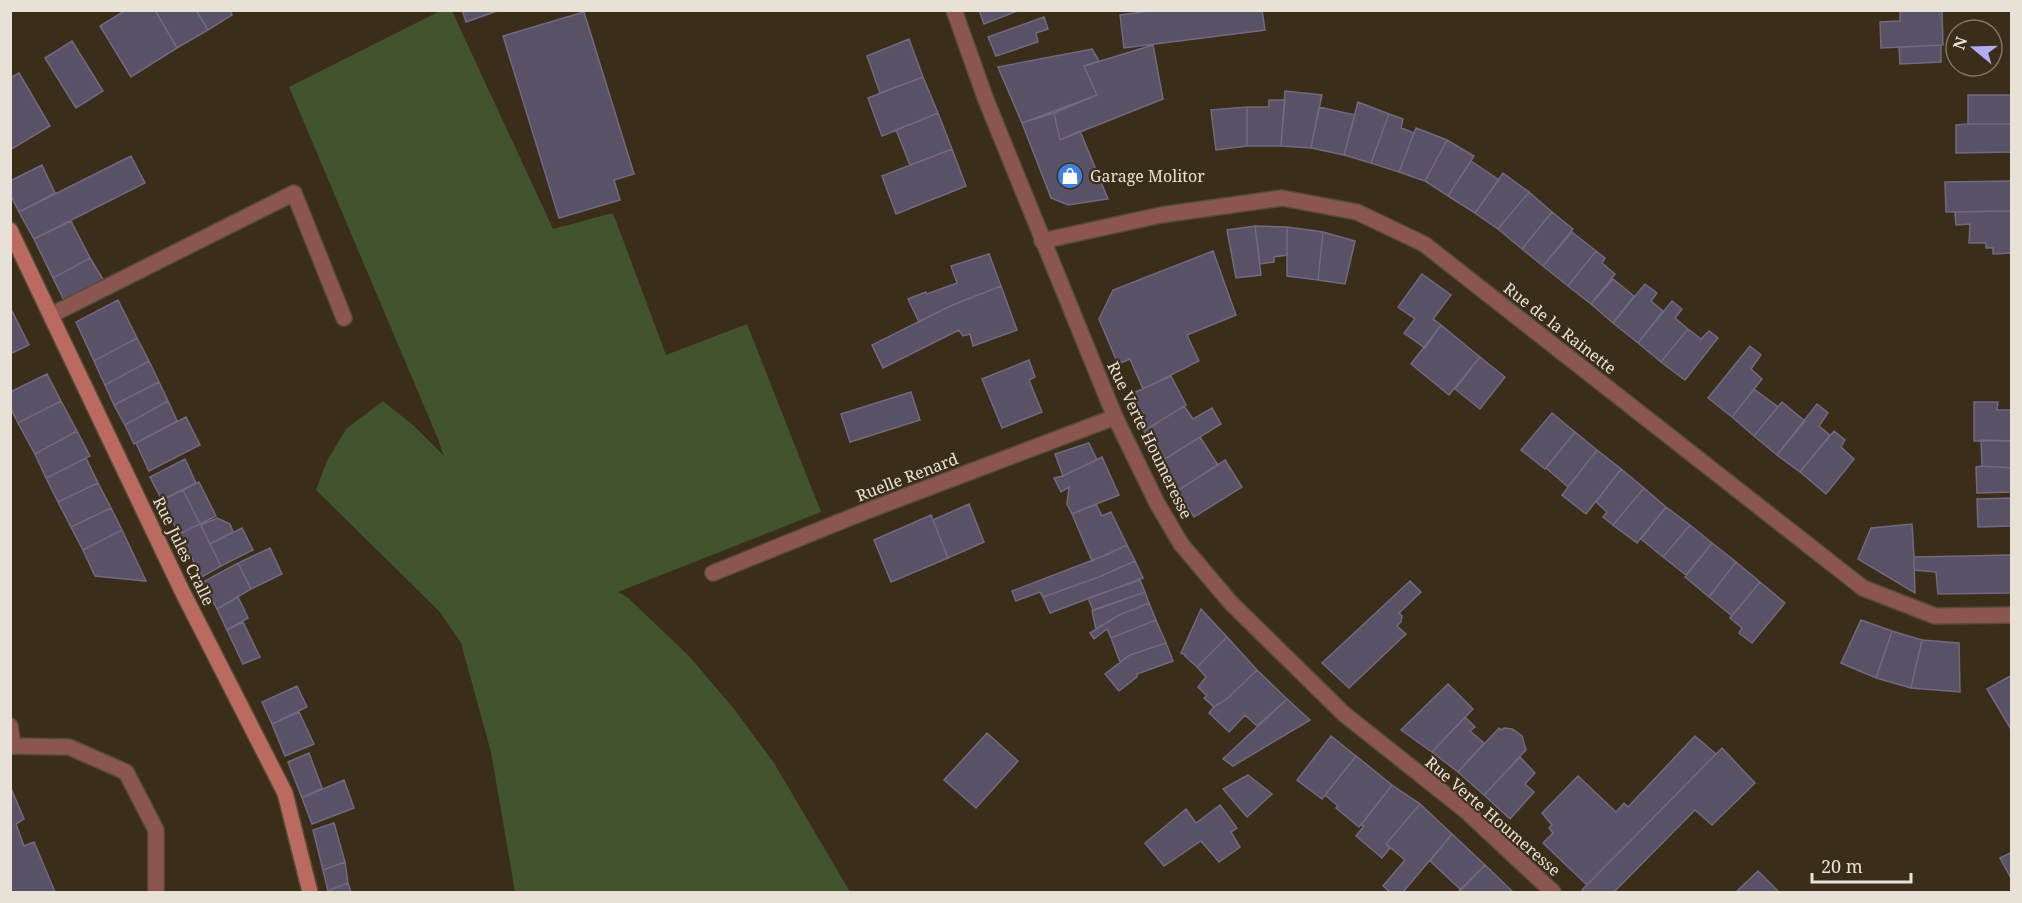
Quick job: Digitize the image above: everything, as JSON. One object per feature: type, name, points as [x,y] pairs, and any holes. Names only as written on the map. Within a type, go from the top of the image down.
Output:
[{"type":"street","name":"Rue Verte Houmeresse","points":[[954,10],[986,100],[1115,417],[1157,503],[1181,544],[1231,603],[1344,714],[1465,810],[1553,892]]},
{"type":"street","points":[[51,315],[294,193],[344,318]]},
{"type":"street","name":"Rue de la Rainette","points":[[1042,241],[1161,215],[1282,198],[1357,212],[1424,244],[1863,588],[1935,616],[2012,615]]},
{"type":"street","name":"Rue Jules Cralle","points":[[10,230],[182,591],[285,793],[310,892]]},
{"type":"street","name":"Ruelle Renard","points":[[713,573],[864,512],[1115,417]]},
{"type":"street","points":[[10,726],[12,746],[69,747],[126,772],[156,830],[156,892]]},
{"type":"green space","points":[[442,10],[452,11],[553,229],[613,213],[666,355],[747,324],[821,512],[618,592],[627,597],[689,656],[734,709],[774,763],[850,892],[515,892],[491,752],[461,643],[439,611],[316,490],[327,461],[346,429],[383,401],[414,426],[444,456],[289,87]]},
{"type":"building","points":[[126,10],[155,10],[177,48],[131,77],[100,26]]},
{"type":"building","points":[[155,10],[196,10],[208,30],[177,48]]},
{"type":"building","points":[[196,10],[230,10],[232,15],[208,30]]},
{"type":"building","points":[[462,10],[500,10],[466,22]]},
{"type":"building","points":[[979,10],[1020,10],[984,24]]},
{"type":"building","points":[[1157,10],[1262,10],[1265,30],[1124,48],[1120,15]]},
{"type":"building","points":[[1900,10],[1942,10],[1943,45],[1881,48],[1880,22],[1900,21]]},
{"type":"building","points":[[584,12],[634,174],[614,180],[620,200],[559,218],[503,36]]},
{"type":"building","points":[[1044,17],[1048,29],[1036,33],[1038,42],[996,56],[988,37]]},
{"type":"building","points":[[909,39],[923,77],[880,93],[867,56]]},
{"type":"building","points":[[72,41],[103,91],[76,108],[45,58]]},
{"type":"building","points":[[1153,45],[1163,99],[1060,140],[1054,113],[1097,95],[1084,66]]},
{"type":"building","points":[[1941,45],[1941,62],[1900,64],[1899,47]]},
{"type":"building","points":[[1092,49],[1099,61],[1084,66],[1097,95],[1022,123],[998,67]]},
{"type":"building","points":[[19,73],[50,126],[10,150],[10,78]]},
{"type":"building","points":[[923,77],[938,113],[882,136],[868,98]]},
{"type":"building","points":[[1285,91],[1322,95],[1311,148],[1281,146]]},
{"type":"building","points":[[1968,95],[2012,95],[2012,124],[1968,124]]},
{"type":"building","points":[[1269,100],[1285,100],[1281,146],[1247,146],[1247,107],[1269,107]]},
{"type":"building","points":[[1358,102],[1389,114],[1371,163],[1344,155]]},
{"type":"building","points":[[1247,107],[1247,146],[1216,150],[1211,110]]},
{"type":"building","points":[[1319,107],[1355,115],[1344,155],[1311,148]]},
{"type":"building","points":[[938,113],[952,149],[910,165],[896,130]]},
{"type":"building","name":"Garage Molitor","points":[[1054,113],[1060,140],[1080,131],[1108,199],[1068,205],[1051,198],[1022,123]]},
{"type":"building","points":[[1389,114],[1403,119],[1401,128],[1414,133],[1399,172],[1371,163]]},
{"type":"building","points":[[2012,124],[2012,152],[1956,153],[1956,125]]},
{"type":"building","points":[[1416,128],[1447,140],[1425,181],[1399,172]]},
{"type":"building","points":[[1447,140],[1474,156],[1448,196],[1425,181]]},
{"type":"building","points":[[952,149],[966,186],[896,214],[882,176]]},
{"type":"building","points":[[131,156],[145,183],[34,239],[19,212]]},
{"type":"building","points":[[1471,161],[1499,180],[1475,213],[1448,196]]},
{"type":"building","points":[[42,165],[55,193],[19,212],[10,194],[10,181]]},
{"type":"building","points":[[1503,173],[1529,192],[1498,229],[1475,213]]},
{"type":"building","points":[[2012,181],[2012,211],[1946,212],[1945,182]]},
{"type":"building","points":[[1529,192],[1552,212],[1522,249],[1498,229]]},
{"type":"building","points":[[2012,211],[2012,253],[1993,254],[1993,248],[1986,248],[1986,243],[1969,243],[1970,224],[1956,225],[1955,212]]},
{"type":"building","points":[[1552,212],[1573,229],[1543,266],[1522,249]]},
{"type":"building","points":[[71,221],[90,258],[53,278],[34,239]]},
{"type":"building","points":[[1255,226],[1261,275],[1236,278],[1227,230]]},
{"type":"building","points":[[1255,226],[1287,227],[1287,255],[1274,257],[1274,262],[1260,264]]},
{"type":"building","points":[[1287,227],[1323,232],[1318,280],[1287,276]]},
{"type":"building","points":[[1323,232],[1355,241],[1345,284],[1318,280]]},
{"type":"building","points":[[1572,232],[1596,251],[1568,286],[1543,266]]},
{"type":"building","points":[[1213,251],[1236,315],[1187,335],[1199,361],[1143,389],[1130,359],[1118,364],[1099,319],[1113,290]]},
{"type":"building","points":[[1596,251],[1605,258],[1602,263],[1615,274],[1591,304],[1568,286]]},
{"type":"building","points":[[989,254],[1001,286],[950,306],[919,322],[908,299],[957,283],[951,266]]},
{"type":"building","points":[[90,258],[104,281],[64,300],[53,278]]},
{"type":"building","points":[[1422,274],[1451,295],[1433,319],[1441,325],[1425,348],[1404,333],[1415,319],[1398,307]]},
{"type":"building","points":[[1613,279],[1634,296],[1613,323],[1591,304]]},
{"type":"building","points":[[1645,284],[1657,293],[1651,301],[1663,311],[1638,343],[1613,323]]},
{"type":"building","points":[[1001,286],[1017,330],[973,346],[970,334],[963,336],[959,330],[883,368],[872,345],[950,306]]},
{"type":"building","points":[[118,300],[137,338],[94,361],[76,322]]},
{"type":"building","points":[[1672,301],[1682,309],[1675,318],[1688,329],[1661,362],[1638,343]]},
{"type":"building","points":[[10,307],[29,345],[10,354]]},
{"type":"building","points":[[1441,325],[1480,357],[1449,395],[1411,364]]},
{"type":"building","points":[[1688,329],[1701,339],[1709,331],[1718,338],[1685,380],[1661,362]]},
{"type":"building","points":[[137,338],[149,361],[105,385],[94,361]]},
{"type":"building","points":[[1750,346],[1761,355],[1751,369],[1762,379],[1732,417],[1708,398]]},
{"type":"building","points":[[1480,357],[1505,377],[1480,409],[1455,389]]},
{"type":"building","points":[[1029,360],[1035,377],[1029,380],[1042,412],[1002,428],[982,379]]},
{"type":"building","points":[[149,361],[159,382],[114,405],[105,385]]},
{"type":"building","points":[[47,374],[61,401],[18,423],[10,407],[10,392]]},
{"type":"building","points":[[1171,376],[1186,405],[1144,431],[1129,395]]},
{"type":"building","points":[[159,382],[168,401],[125,425],[114,405]]},
{"type":"building","points":[[1754,389],[1778,407],[1754,436],[1732,417]]},
{"type":"building","points":[[911,392],[920,420],[850,442],[841,414]]},
{"type":"building","points":[[61,401],[77,431],[35,454],[18,423]]},
{"type":"building","points":[[168,401],[177,421],[134,444],[125,425]]},
{"type":"building","points":[[1782,402],[1805,421],[1777,455],[1754,436]]},
{"type":"building","points":[[1974,402],[1998,402],[1997,410],[2012,410],[2012,441],[1974,441]]},
{"type":"building","points":[[1817,404],[1828,413],[1819,426],[1830,435],[1800,472],[1777,455]]},
{"type":"building","points":[[1184,406],[1193,419],[1212,408],[1221,424],[1160,462],[1144,431]]},
{"type":"building","points":[[1552,413],[1575,432],[1545,469],[1521,450]]},
{"type":"building","points":[[186,417],[200,445],[149,471],[136,443]]},
{"type":"building","points":[[77,431],[90,456],[46,478],[35,454]]},
{"type":"building","points":[[1834,431],[1845,440],[1841,447],[1854,459],[1826,494],[1800,472]]},
{"type":"building","points":[[1575,432],[1597,450],[1568,487],[1546,468]]},
{"type":"building","points":[[1200,437],[1218,465],[1177,491],[1160,462]]},
{"type":"building","points":[[1981,440],[2012,441],[2012,468],[1982,466]]},
{"type":"building","points":[[1089,443],[1097,460],[1063,476],[1055,454]]},
{"type":"building","points":[[1597,450],[1621,469],[1586,514],[1562,495]]},
{"type":"building","points":[[1102,457],[1119,495],[1072,514],[1067,504],[1069,487],[1061,492],[1054,478]]},
{"type":"building","points":[[86,458],[98,483],[58,502],[46,478]]},
{"type":"building","points":[[185,459],[196,483],[162,500],[150,477]]},
{"type":"building","points":[[1225,460],[1242,487],[1194,517],[1177,491]]},
{"type":"building","points":[[1976,467],[2012,468],[2012,492],[1977,493]]},
{"type":"building","points":[[1621,469],[1644,488],[1613,525],[1603,517],[1607,512],[1596,502]]},
{"type":"building","points":[[199,482],[216,516],[200,524],[183,490]]},
{"type":"building","points":[[98,483],[111,508],[71,527],[58,502]]},
{"type":"building","points":[[1644,488],[1666,507],[1637,543],[1613,525]]},
{"type":"building","points":[[183,490],[200,524],[179,534],[162,500]]},
{"type":"building","points":[[2012,498],[2012,526],[1978,527],[1977,499]]},
{"type":"building","points":[[969,504],[984,542],[948,558],[933,520]]},
{"type":"building","points":[[1096,504],[1102,516],[1111,512],[1127,545],[1092,561],[1072,514]]},
{"type":"building","points":[[1666,507],[1690,525],[1663,557],[1641,539]]},
{"type":"building","points":[[111,508],[122,530],[83,550],[71,527]]},
{"type":"building","points":[[931,515],[948,558],[891,582],[874,540]]},
{"type":"building","points":[[217,518],[230,524],[233,532],[210,544],[201,525]]},
{"type":"building","points":[[200,524],[221,566],[202,577],[179,534]]},
{"type":"building","points":[[1912,524],[1915,593],[1858,559],[1871,528]]},
{"type":"building","points":[[1690,525],[1712,543],[1686,575],[1663,557]]},
{"type":"building","points":[[242,528],[253,550],[221,566],[210,544]]},
{"type":"building","points":[[122,530],[146,581],[95,576],[83,550]]},
{"type":"building","points":[[1712,543],[1736,562],[1709,597],[1685,577]]},
{"type":"building","points":[[1127,545],[1135,561],[1043,597],[1040,592],[1016,601],[1012,591]]},
{"type":"building","points":[[270,548],[282,574],[251,589],[238,563]]},
{"type":"building","points":[[2012,555],[2011,593],[1938,594],[1936,572],[1914,570],[1914,557]]},
{"type":"building","points":[[1135,561],[1143,578],[1050,613],[1043,597]]},
{"type":"building","points":[[1736,562],[1760,582],[1732,616],[1709,597]]},
{"type":"building","points":[[238,563],[251,589],[217,609],[203,582]]},
{"type":"building","points":[[1140,580],[1145,592],[1093,610],[1088,598]]},
{"type":"building","points":[[1410,581],[1421,592],[1399,613],[1402,616],[1397,626],[1406,634],[1349,688],[1322,663]]},
{"type":"building","points":[[1760,582],[1785,603],[1752,643],[1739,633],[1742,628],[1730,618]]},
{"type":"building","points":[[1145,592],[1149,603],[1119,615],[1096,629],[1092,611]]},
{"type":"building","points":[[238,597],[248,618],[227,630],[217,609]]},
{"type":"building","points":[[1149,603],[1156,620],[1111,638],[1107,629],[1094,639],[1090,633],[1119,615]]},
{"type":"building","points":[[1201,609],[1227,637],[1197,667],[1181,653]]},
{"type":"building","points":[[1156,620],[1166,643],[1130,655],[1120,662],[1111,638]]},
{"type":"building","points":[[1861,620],[1892,631],[1876,678],[1841,663]]},
{"type":"building","points":[[243,622],[260,657],[243,664],[227,630]]},
{"type":"building","points":[[1892,631],[1922,640],[1911,688],[1876,678]]},
{"type":"building","points":[[1227,637],[1257,670],[1228,698],[1214,707],[1204,698],[1207,696],[1198,687],[1206,677],[1197,667]]},
{"type":"building","points":[[1922,640],[1959,643],[1960,692],[1911,688]]},
{"type":"building","points":[[1166,643],[1173,661],[1137,674],[1137,677],[1119,691],[1105,674],[1130,655]]},
{"type":"building","points":[[1257,670],[1287,699],[1257,726],[1245,715],[1229,732],[1209,713]]},
{"type":"building","points":[[2012,675],[2012,731],[1987,689]]},
{"type":"building","points":[[1448,684],[1473,709],[1432,752],[1401,730]]},
{"type":"building","points":[[297,686],[307,707],[272,724],[262,702]]},
{"type":"building","points":[[1287,699],[1310,720],[1233,766],[1223,759]]},
{"type":"building","points":[[299,712],[314,744],[285,756],[272,724]]},
{"type":"building","points":[[1465,717],[1475,727],[1470,731],[1484,743],[1458,772],[1432,752]]},
{"type":"building","points":[[1499,728],[1501,730],[1512,729],[1522,736],[1526,750],[1484,795],[1458,772]]},
{"type":"building","points":[[987,733],[1018,761],[976,808],[944,780]]},
{"type":"building","points":[[1331,736],[1356,756],[1322,799],[1297,780]]},
{"type":"building","points":[[1695,736],[1716,754],[1587,885],[1543,843],[1553,833],[1549,828],[1552,825],[1542,813],[1578,776],[1616,812],[1624,803],[1628,807]]},
{"type":"building","points":[[1722,748],[1755,783],[1712,825],[1695,810],[1614,892],[1585,892],[1582,890]]},
{"type":"building","points":[[309,753],[322,788],[302,798],[288,762]]},
{"type":"building","points":[[1356,756],[1392,785],[1359,827],[1336,808],[1338,806],[1325,795]]},
{"type":"building","points":[[1520,757],[1535,773],[1525,784],[1534,792],[1510,819],[1484,795]]},
{"type":"building","points":[[1248,775],[1272,794],[1247,817],[1223,789]]},
{"type":"building","points":[[344,780],[354,808],[312,824],[302,798]]},
{"type":"building","points":[[1392,785],[1420,804],[1386,844],[1390,848],[1382,858],[1356,836],[1364,826],[1361,825]]},
{"type":"building","points":[[10,786],[24,819],[16,824],[24,846],[34,842],[55,892],[10,892]]},
{"type":"building","points":[[1420,804],[1452,834],[1403,892],[1390,892],[1383,886],[1405,860],[1386,844]]},
{"type":"building","points":[[1220,805],[1237,828],[1231,832],[1240,847],[1219,862],[1201,841],[1164,866],[1145,843],[1186,809],[1196,823]]},
{"type":"building","points":[[334,823],[345,862],[323,870],[313,830]]},
{"type":"building","points":[[1452,834],[1485,865],[1461,890],[1430,861]]},
{"type":"building","points":[[2012,852],[2012,880],[2000,858]]},
{"type":"building","points":[[345,862],[348,883],[328,891],[323,870]]},
{"type":"building","points":[[1485,865],[1513,892],[1458,892]]},
{"type":"building","points":[[1758,871],[1779,892],[1736,892]]},
{"type":"building","points":[[348,883],[351,892],[328,892],[328,891]]},
{"type":"place","name":"Garage Molitor","points":[[1070,176]]}]
